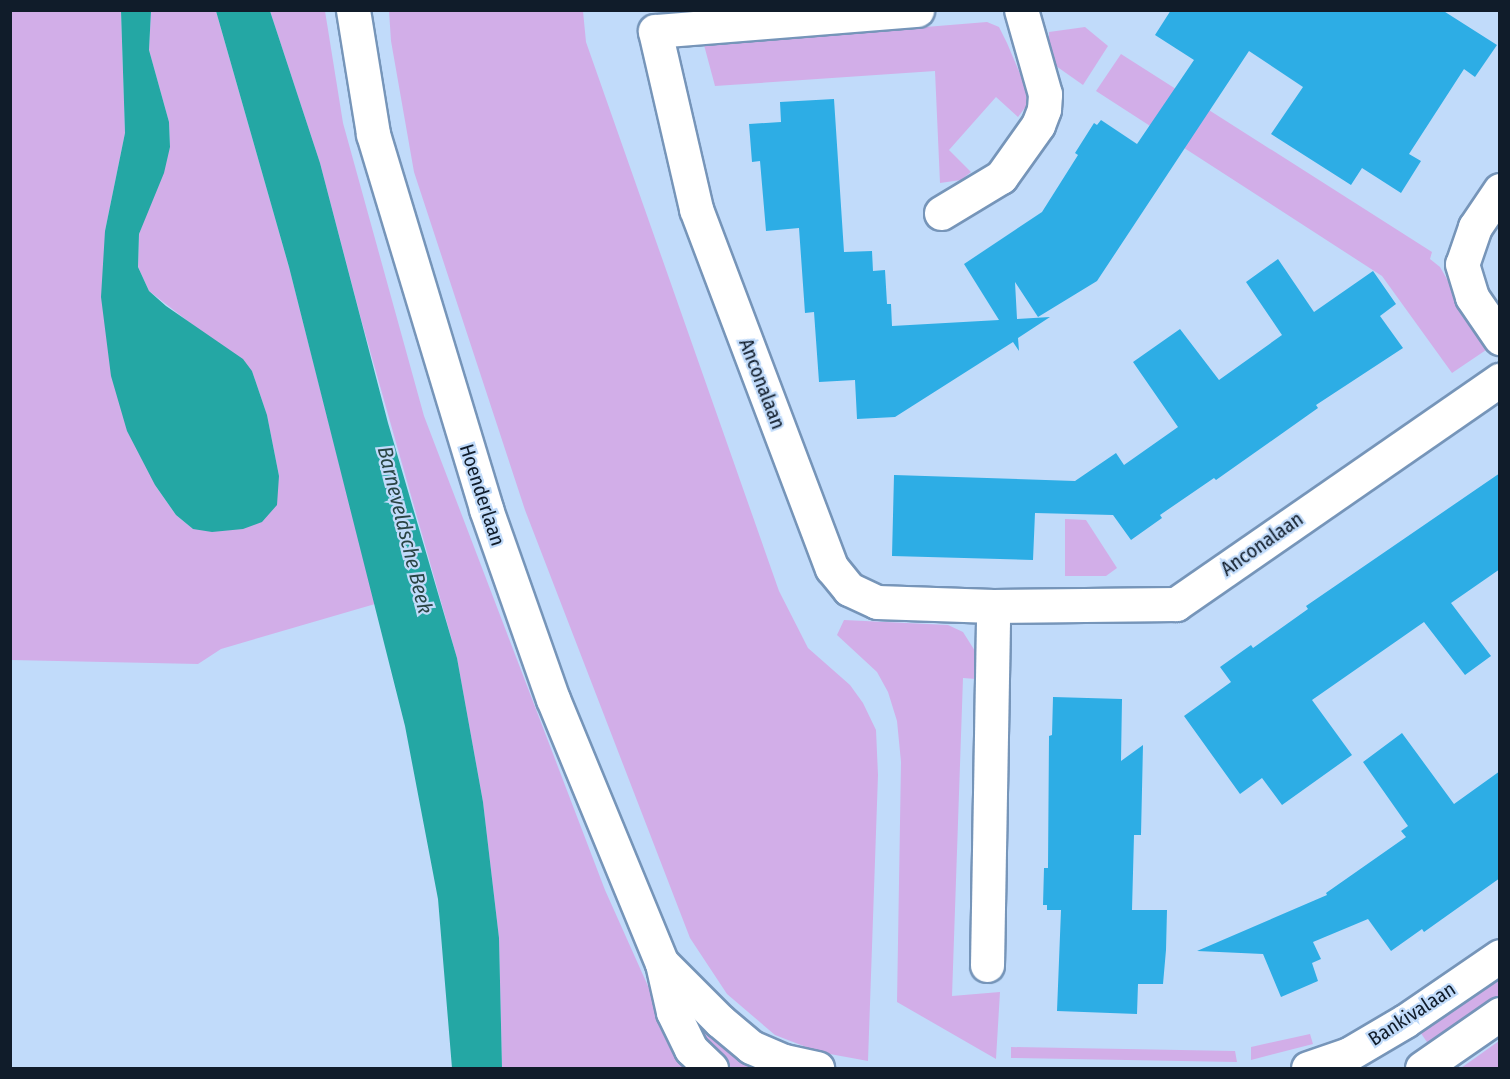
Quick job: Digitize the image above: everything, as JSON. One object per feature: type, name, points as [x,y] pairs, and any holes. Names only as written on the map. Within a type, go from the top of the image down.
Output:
[{"type":"street","name":"Hoenderlaan","points":[[353,10],[372,135],[486,509],[553,699],[662,963],[673,1012],[691,1049],[711,1068]]},
{"type":"street","points":[[646,21],[917,10]]},
{"type":"street","points":[[941,213],[1001,177],[1038,125],[1044,110],[1046,94],[1021,10]]},
{"type":"street","name":"Anconalaan","points":[[646,21],[696,209],[832,568],[849,589],[877,602],[993,606],[1176,604],[1500,380]]},
{"type":"street","points":[[1500,190],[1475,227],[1462,264],[1472,297],[1500,338]]},
{"type":"street","points":[[987,965],[993,606]]},
{"type":"street","name":"Bankivalaan","points":[[1317,1067],[1349,1054],[1405,1021],[1500,956]]},
{"type":"street","name":"Hoenderlaan","points":[[662,963],[720,1021],[751,1047],[784,1061],[817,1068]]},
{"type":"street","points":[[1422,1068],[1500,1014]]},
{"type":"shaded area","points":[[11,11],[121,11],[125,133],[105,231],[155,485],[176,515],[193,529],[279,476],[267,415],[252,371],[149,291],[138,267],[139,234],[170,147],[169,122],[149,50],[151,11],[216,11],[289,267],[375,604],[221,649],[198,664],[11,660]]},
{"type":"shaded area","points":[[270,11],[325,11],[343,123],[424,416],[605,890],[652,995],[685,1061],[692,1068],[502,1068],[499,938],[483,802],[457,658],[361,319],[320,163]]},
{"type":"shaded area","points":[[389,11],[583,11],[586,42],[779,591],[808,648],[850,685],[863,703],[876,730],[878,775],[868,1061],[819,1052],[775,1035],[727,994],[690,938],[525,510],[414,172],[391,41]]},
{"type":"shaded area","points":[[987,22],[999,27],[1007,43],[1026,88],[1027,105],[1018,117],[996,97],[949,150],[971,172],[961,180],[940,183],[935,71],[715,86],[704,45]]},
{"type":"shaded area","points":[[1085,27],[1108,46],[1083,85],[1056,66],[1049,47],[1049,32]]},
{"type":"shaded area","points":[[1121,54],[1432,252],[1430,259],[1440,267],[1486,350],[1452,373],[1382,276],[1096,91]]},
{"type":"shaded area","points":[[1065,519],[1086,520],[1117,568],[1106,576],[1065,576]]},
{"type":"shaded area","points":[[844,620],[948,625],[963,632],[975,651],[976,679],[963,678],[952,996],[1000,992],[996,1059],[897,1002],[901,762],[897,721],[888,692],[877,672],[837,635]]},
{"type":"shaded area","points":[[1499,976],[1499,1001],[1431,1048],[1416,1026]]},
{"type":"shaded area","points":[[692,1008],[768,1068],[732,1068],[700,1039],[684,1013]]},
{"type":"shaded area","points":[[1310,1034],[1313,1044],[1251,1060],[1251,1047]]},
{"type":"shaded area","points":[[1499,1041],[1499,1068],[1461,1068]]},
{"type":"shaded area","points":[[1011,1047],[1235,1051],[1237,1062],[1011,1058]]},
{"type":"water","points":[[121,11],[151,11],[149,50],[169,122],[170,147],[164,173],[139,234],[138,267],[149,291],[166,306],[243,359],[252,371],[267,415],[279,476],[277,505],[262,522],[243,529],[212,532],[193,529],[176,515],[155,485],[127,431],[111,376],[101,297],[105,231],[125,133]]},
{"type":"water","name":"Barneveldsche Beek","points":[[216,11],[270,11],[320,163],[388,423],[457,658],[483,802],[499,938],[502,1068],[452,1068],[438,899],[405,726],[289,267]]},
{"type":"building","points":[[1171,10],[1442,10],[1497,45],[1475,77],[1464,69],[1409,154],[1421,161],[1401,193],[1362,168],[1351,185],[1271,134],[1303,87],[1249,51],[1097,281],[1038,317],[1015,282],[1017,319],[1050,317],[1018,338],[1019,351],[1013,342],[895,417],[857,419],[855,380],[819,382],[814,312],[805,313],[799,228],[766,231],[760,161],[752,162],[749,124],[781,122],[780,102],[834,99],[844,252],[872,251],[873,271],[885,270],[887,304],[891,304],[892,326],[999,320],[964,264],[1042,212],[1078,155],[1075,153],[1094,123],[1097,125],[1101,120],[1137,144],[1194,60],[1155,35]]},
{"type":"building","points":[[1278,259],[1314,312],[1373,271],[1396,304],[1380,316],[1403,348],[1316,405],[1318,408],[1216,480],[1214,478],[1160,515],[1162,518],[1131,540],[1113,515],[1035,513],[1033,560],[892,556],[894,475],[1075,481],[1116,453],[1124,465],[1178,427],[1133,362],[1180,329],[1219,380],[1282,335],[1246,282]]},
{"type":"building","points":[[1500,473],[1500,569],[1451,603],[1491,656],[1465,675],[1424,622],[1312,700],[1352,755],[1282,805],[1262,778],[1240,794],[1184,716],[1231,682],[1220,667],[1251,645],[1253,648],[1308,609],[1306,606]]},
{"type":"building","points":[[1053,697],[1122,699],[1121,761],[1143,745],[1141,835],[1134,835],[1132,910],[1167,910],[1163,984],[1138,984],[1137,1014],[1057,1011],[1061,910],[1047,910],[1047,905],[1043,905],[1044,868],[1048,868],[1049,736],[1052,735]]},
{"type":"building","points":[[1402,733],[1454,804],[1500,771],[1500,878],[1424,932],[1422,929],[1391,951],[1368,919],[1313,942],[1321,959],[1312,963],[1318,981],[1281,997],[1263,954],[1197,951],[1327,895],[1326,893],[1406,837],[1401,831],[1408,826],[1363,762]]}]
